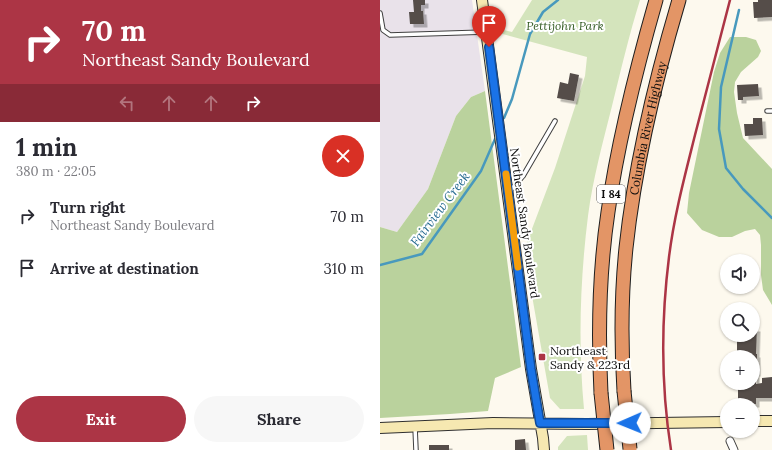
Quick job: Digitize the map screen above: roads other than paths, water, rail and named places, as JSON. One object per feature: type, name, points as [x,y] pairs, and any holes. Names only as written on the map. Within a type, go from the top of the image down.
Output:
[{"type":"highway","name":"Columbia River Highway","points":[[607,450],[599,358],[602,264],[608,213],[624,123],[641,52],[656,0]]},
{"type":"highway","name":"Columbia River Highway","points":[[630,449],[624,391],[622,347],[622,307],[626,249],[639,160],[665,51],[680,0]]},
{"type":"main road","name":"Northeast Sandy Boulevard","points":[[482,0],[531,369],[544,450]]},
{"type":"main road","points":[[760,421],[772,421]]},
{"type":"main road","points":[[380,428],[493,423],[587,424],[720,422]]},
{"type":"street","points":[[730,441],[734,450]]},
{"type":"lane","points":[[380,13],[383,30],[390,35],[487,32]]},
{"type":"lane","points":[[767,111],[772,111]]},
{"type":"lane","points":[[508,194],[523,176],[555,121]]},
{"type":"lane","points":[[415,427],[416,450]]},
{"type":"waterway","name":"Fairview Creek","points":[[504,118],[512,99],[530,34],[543,12],[558,0]]},
{"type":"waterway","name":"Fairview Creek","points":[[739,10],[721,87],[719,129],[726,168],[743,189],[772,218]]},
{"type":"waterway","name":"Fairview Creek","points":[[380,265],[422,254],[481,171],[495,139]]},
{"type":"railway","points":[[671,450],[665,402],[663,354],[663,329],[669,257],[684,180],[730,0]]},
{"type":"place","name":"Northeast Sandy & 223rd","points":[[542,357]]},
{"type":"park label","name":"Pettijohn Park","points":[[565,25]]}]
